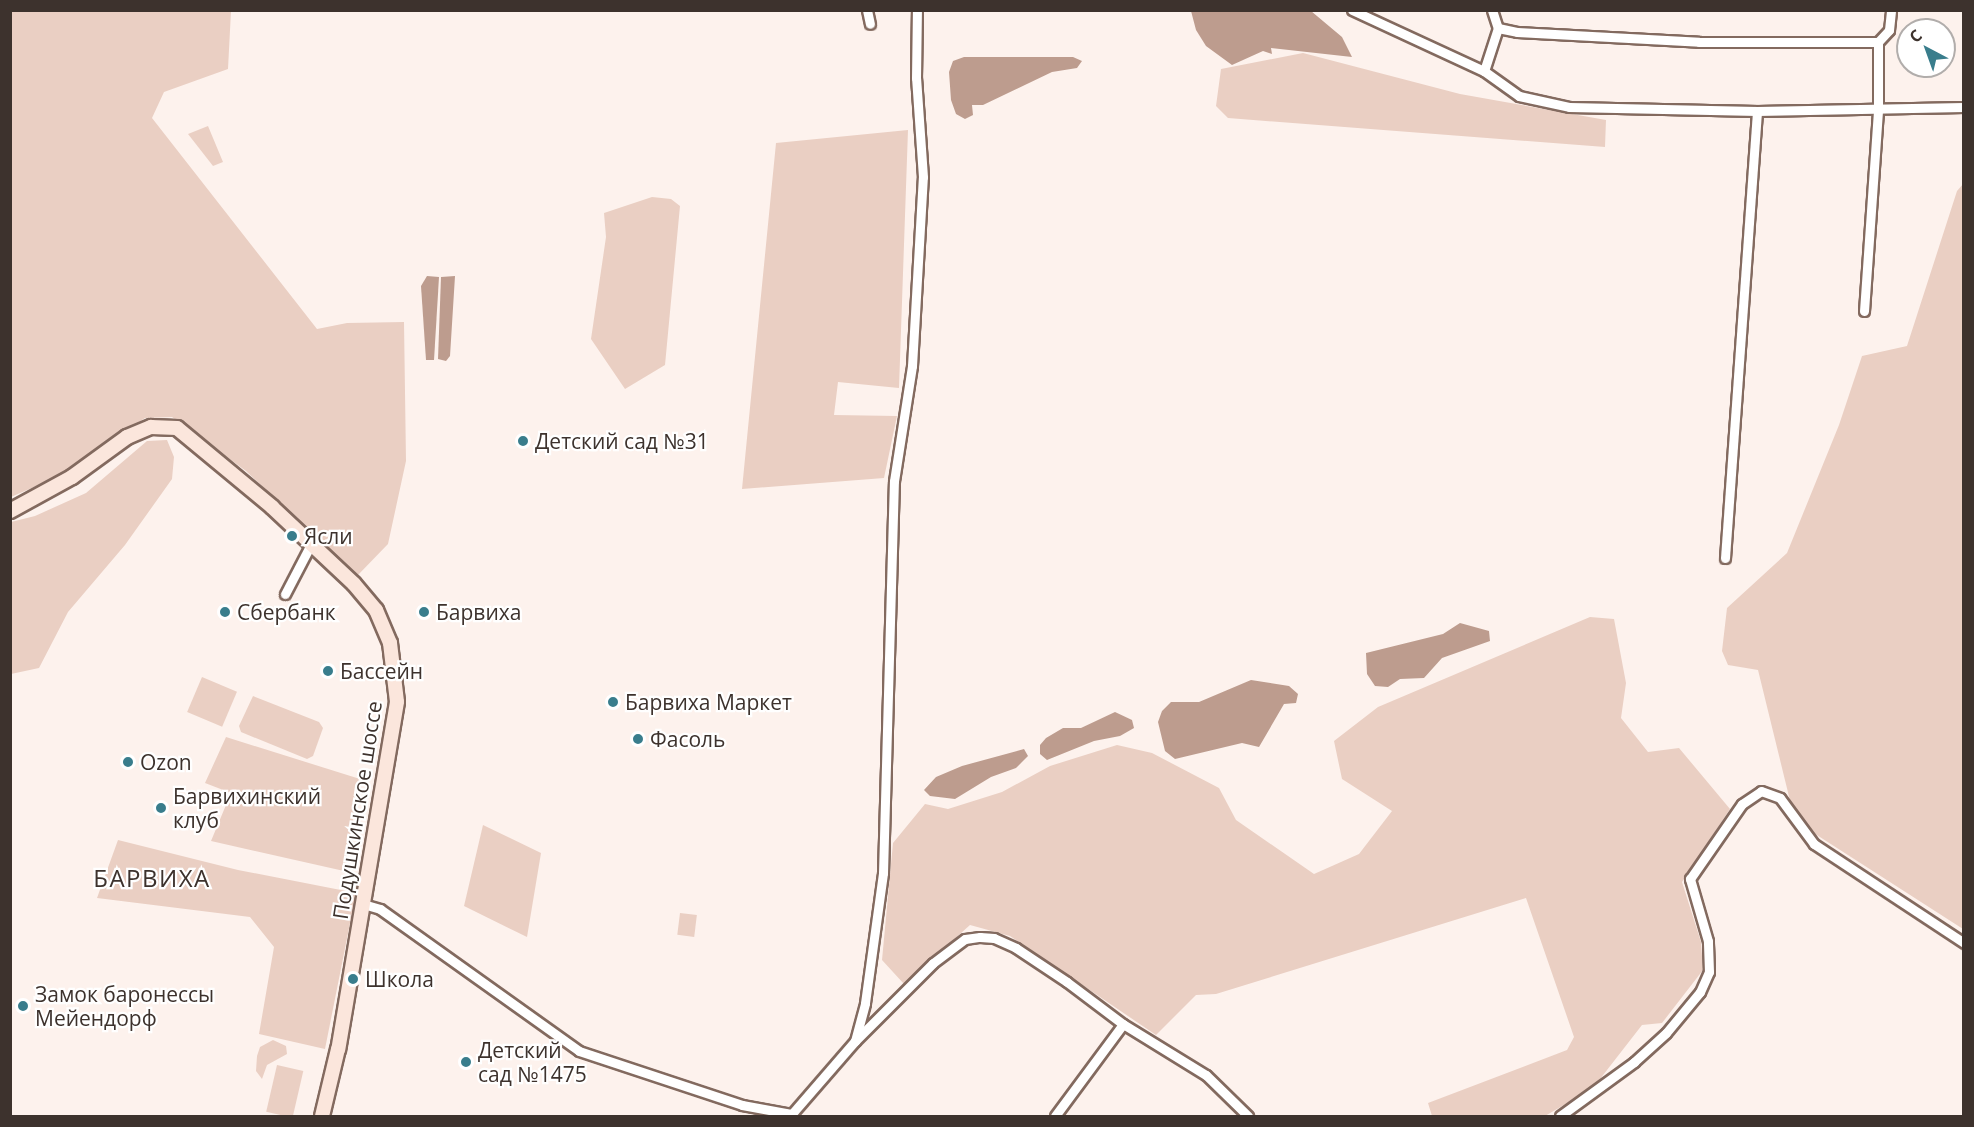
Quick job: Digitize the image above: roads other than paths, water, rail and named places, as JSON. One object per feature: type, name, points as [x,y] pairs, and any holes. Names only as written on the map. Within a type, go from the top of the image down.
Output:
[{"type":"main road","name":"Подушкинское шоссе","points":[[10,511],[72,477],[127,437],[151,427],[177,428],[221,461],[311,544],[376,610],[390,643],[397,679],[393,733],[322,1116]]},
{"type":"street","points":[[867,10],[870,24]]},
{"type":"street","points":[[855,1041],[865,1003],[883,873],[894,481],[912,366],[923,177],[916,78],[917,10]]},
{"type":"street","points":[[1352,10],[1484,71],[1519,96],[1569,107],[1756,111],[1964,107]]},
{"type":"street","points":[[1484,71],[1498,28],[1492,10]]},
{"type":"street","points":[[1864,311],[1878,109],[1878,42],[1889,30],[1891,10]]},
{"type":"street","points":[[1498,28],[1699,42],[1878,42]]},
{"type":"street","points":[[1725,558],[1756,111]]},
{"type":"street","points":[[285,594],[311,544]]},
{"type":"street","points":[[1560,1116],[1634,1062],[1666,1033],[1700,992],[1709,972],[1708,941],[1690,879],[1743,804],[1761,791],[1780,798],[1814,844],[1964,943]]},
{"type":"street","points":[[363,904],[380,909],[579,1051],[742,1106],[791,1115],[855,1041],[933,963],[965,939],[994,938],[1016,948],[1123,1024],[1206,1075],[1248,1116]]},
{"type":"street","points":[[1055,1116],[1123,1024]]},
{"type":"place","name":"Детский сад №31","points":[[523,441]]},
{"type":"place","name":"Ясли","points":[[292,536]]},
{"type":"place","name":"Сбербанк","points":[[225,612]]},
{"type":"place","name":"Барвиха","points":[[424,612]]},
{"type":"place","name":"Бассейн","points":[[328,671]]},
{"type":"place","name":"Барвиха Маркет","points":[[613,702]]},
{"type":"place","name":"Фасоль","points":[[638,739]]},
{"type":"place","name":"Ozon","points":[[128,762]]},
{"type":"place","name":"Барвихинский клуб","points":[[161,808]]},
{"type":"place","name":"Школа","points":[[353,979]]},
{"type":"place","name":"Замок баронессы Мейендорф","points":[[23,1006]]},
{"type":"place","name":"Детский сад №1475","points":[[466,1062]]},
{"type":"district","name":"БАРВИХА","points":[[152,878]]}]
